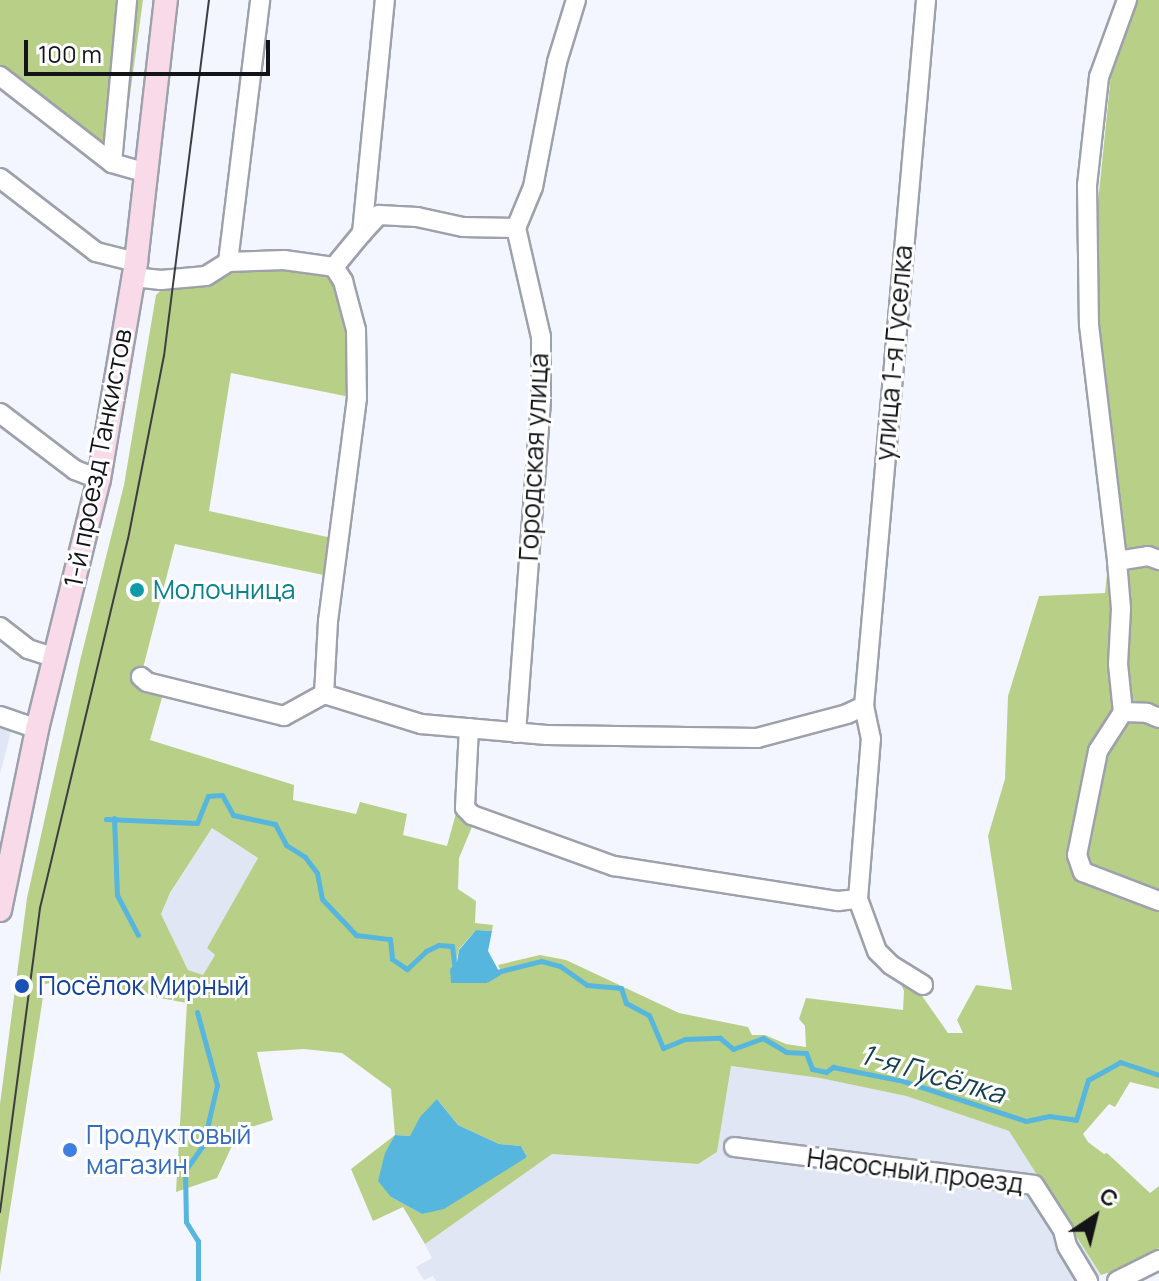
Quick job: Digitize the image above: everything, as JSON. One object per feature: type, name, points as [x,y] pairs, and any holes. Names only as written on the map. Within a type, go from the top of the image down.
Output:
[{"type":"main road","name":"1-й проезд Танкистов","points":[[0,910],[37,729],[99,479],[135,270],[166,0]]},
{"type":"street","points":[[112,163],[127,0]]},
{"type":"street","points":[[228,262],[260,0]]},
{"type":"street","points":[[362,233],[385,0]]},
{"type":"street","points":[[334,267],[379,215],[417,217],[463,227],[516,228],[533,187],[557,62],[576,0]]},
{"type":"street","name":"улица 1-я Гуселка","points":[[923,985],[890,964],[877,951],[858,899],[871,739],[864,706],[926,0]]},
{"type":"street","points":[[1127,0],[1099,77],[1087,185],[1089,325],[1117,561],[1121,609],[1118,664],[1123,712],[1098,751],[1077,855],[1083,872],[1159,901]]},
{"type":"street","points":[[0,76],[112,163],[146,173]]},
{"type":"street","points":[[0,178],[96,252],[161,280],[206,276],[228,262],[284,260],[334,267],[343,281],[356,330],[357,398],[328,621],[324,694]]},
{"type":"street","name":"Городская улица","points":[[516,228],[541,337],[541,384],[516,733]]},
{"type":"street","points":[[0,413],[75,470],[99,479]]},
{"type":"street","points":[[1117,561],[1148,556],[1159,560]]},
{"type":"street","points":[[0,627],[28,649],[55,658]]},
{"type":"street","points":[[141,677],[147,682],[284,716],[324,694],[421,724],[516,733],[757,738],[847,714],[864,706]]},
{"type":"street","points":[[1123,712],[1147,713],[1159,718]]},
{"type":"street","points":[[0,716],[37,729]]},
{"type":"street","points":[[469,728],[465,808],[472,815],[614,866],[838,901],[858,899]]},
{"type":"street","name":"Насосный проезд","points":[[734,1147],[1034,1185],[1063,1230],[1067,1246],[1088,1281]]},
{"type":"street","points":[[1122,1280],[1159,1260]]},
{"type":"shaded area","points":[[0,718],[12,728],[0,774]]},
{"type":"shaded area","points":[[212,828],[258,858],[207,948],[215,955],[203,975],[188,970],[161,914],[170,894]]},
{"type":"shaded area","points":[[730,1066],[820,1078],[906,1096],[1009,1131],[1101,1275],[1093,1281],[436,1281],[433,1276],[424,1280],[416,1267],[432,1258],[425,1244],[552,1154],[697,1164],[717,1152]]},
{"type":"green space","points":[[0,0],[143,0],[121,160],[0,71]]},
{"type":"green space","points":[[1124,0],[1159,0],[1159,1089],[1130,1082],[1115,1107],[1109,1104],[1083,1134],[1088,1142],[1107,1153],[1150,1193],[1159,1186],[1159,1248],[1140,1262],[1101,1275],[1009,1131],[906,1096],[820,1078],[731,1066],[717,1152],[698,1164],[552,1154],[425,1244],[403,1207],[373,1221],[351,1169],[395,1135],[391,1089],[342,1053],[304,1049],[257,1052],[273,1120],[239,1131],[217,1178],[176,1192],[187,1003],[68,981],[45,984],[0,1274],[0,1104],[27,898],[80,661],[124,485],[156,295],[161,290],[211,285],[217,274],[284,265],[328,273],[341,284],[351,330],[350,397],[231,373],[209,511],[332,538],[328,576],[175,544],[143,668],[163,694],[150,740],[294,785],[293,800],[356,814],[360,802],[407,814],[403,835],[447,846],[458,806],[474,822],[459,858],[458,889],[476,901],[475,923],[493,925],[492,931],[476,930],[459,949],[451,983],[487,983],[501,971],[498,965],[540,955],[566,960],[679,1013],[748,1027],[752,1035],[765,1035],[786,1044],[806,1047],[805,1026],[799,1019],[806,998],[903,1010],[904,991],[897,975],[913,983],[948,1033],[963,1033],[957,1020],[976,985],[1012,990],[988,836],[1005,779],[1008,696],[1039,596],[1105,593],[1109,557],[1085,330],[1115,35]],"holes":[[[212,828],[258,858],[207,948],[215,955],[203,975],[188,970],[161,914],[170,893]],[[438,1100],[458,1125],[499,1144],[521,1146],[527,1157],[422,1214],[391,1197],[395,1135],[410,1136]]]},
{"type":"water","points":[[476,930],[492,931],[488,951],[501,975],[487,983],[451,983],[450,969],[457,962],[459,950]]},
{"type":"water","points":[[437,1099],[458,1125],[499,1144],[521,1146],[527,1157],[444,1209],[422,1214],[391,1197],[378,1181],[385,1153],[395,1135],[410,1136],[420,1117]]},
{"type":"waterway","name":"1-я Гусёлка","points":[[106,819],[197,823],[208,796],[222,795],[233,815],[275,824],[286,845],[305,857],[317,873],[322,899],[356,935],[390,939],[392,959],[407,969],[426,951],[439,945],[452,946],[455,970]]},
{"type":"waterway","points":[[114,818],[117,895],[138,935]]},
{"type":"waterway","name":"1-я Гусёлка","points":[[497,972],[541,961],[560,966],[587,985],[621,988],[626,1003],[649,1015],[663,1048],[685,1039],[720,1038],[733,1049],[763,1038],[786,1052],[806,1053],[812,1069],[826,1072],[833,1067],[903,1081],[1026,1121],[1049,1116],[1076,1120],[1088,1080],[1120,1062],[1159,1075]]},
{"type":"waterway","points":[[197,1012],[217,1085],[203,1145],[185,1171],[186,1222],[198,1241],[198,1281]]},
{"type":"tram line","points":[[0,1212],[40,908],[128,539],[164,356],[209,0]]},
{"type":"place","name":"Молочница","points":[[137,590]]},
{"type":"place","name":"Посёлок Мирный","points":[[22,986]]},
{"type":"place","name":"Продуктовый магазин","points":[[70,1150]]}]
